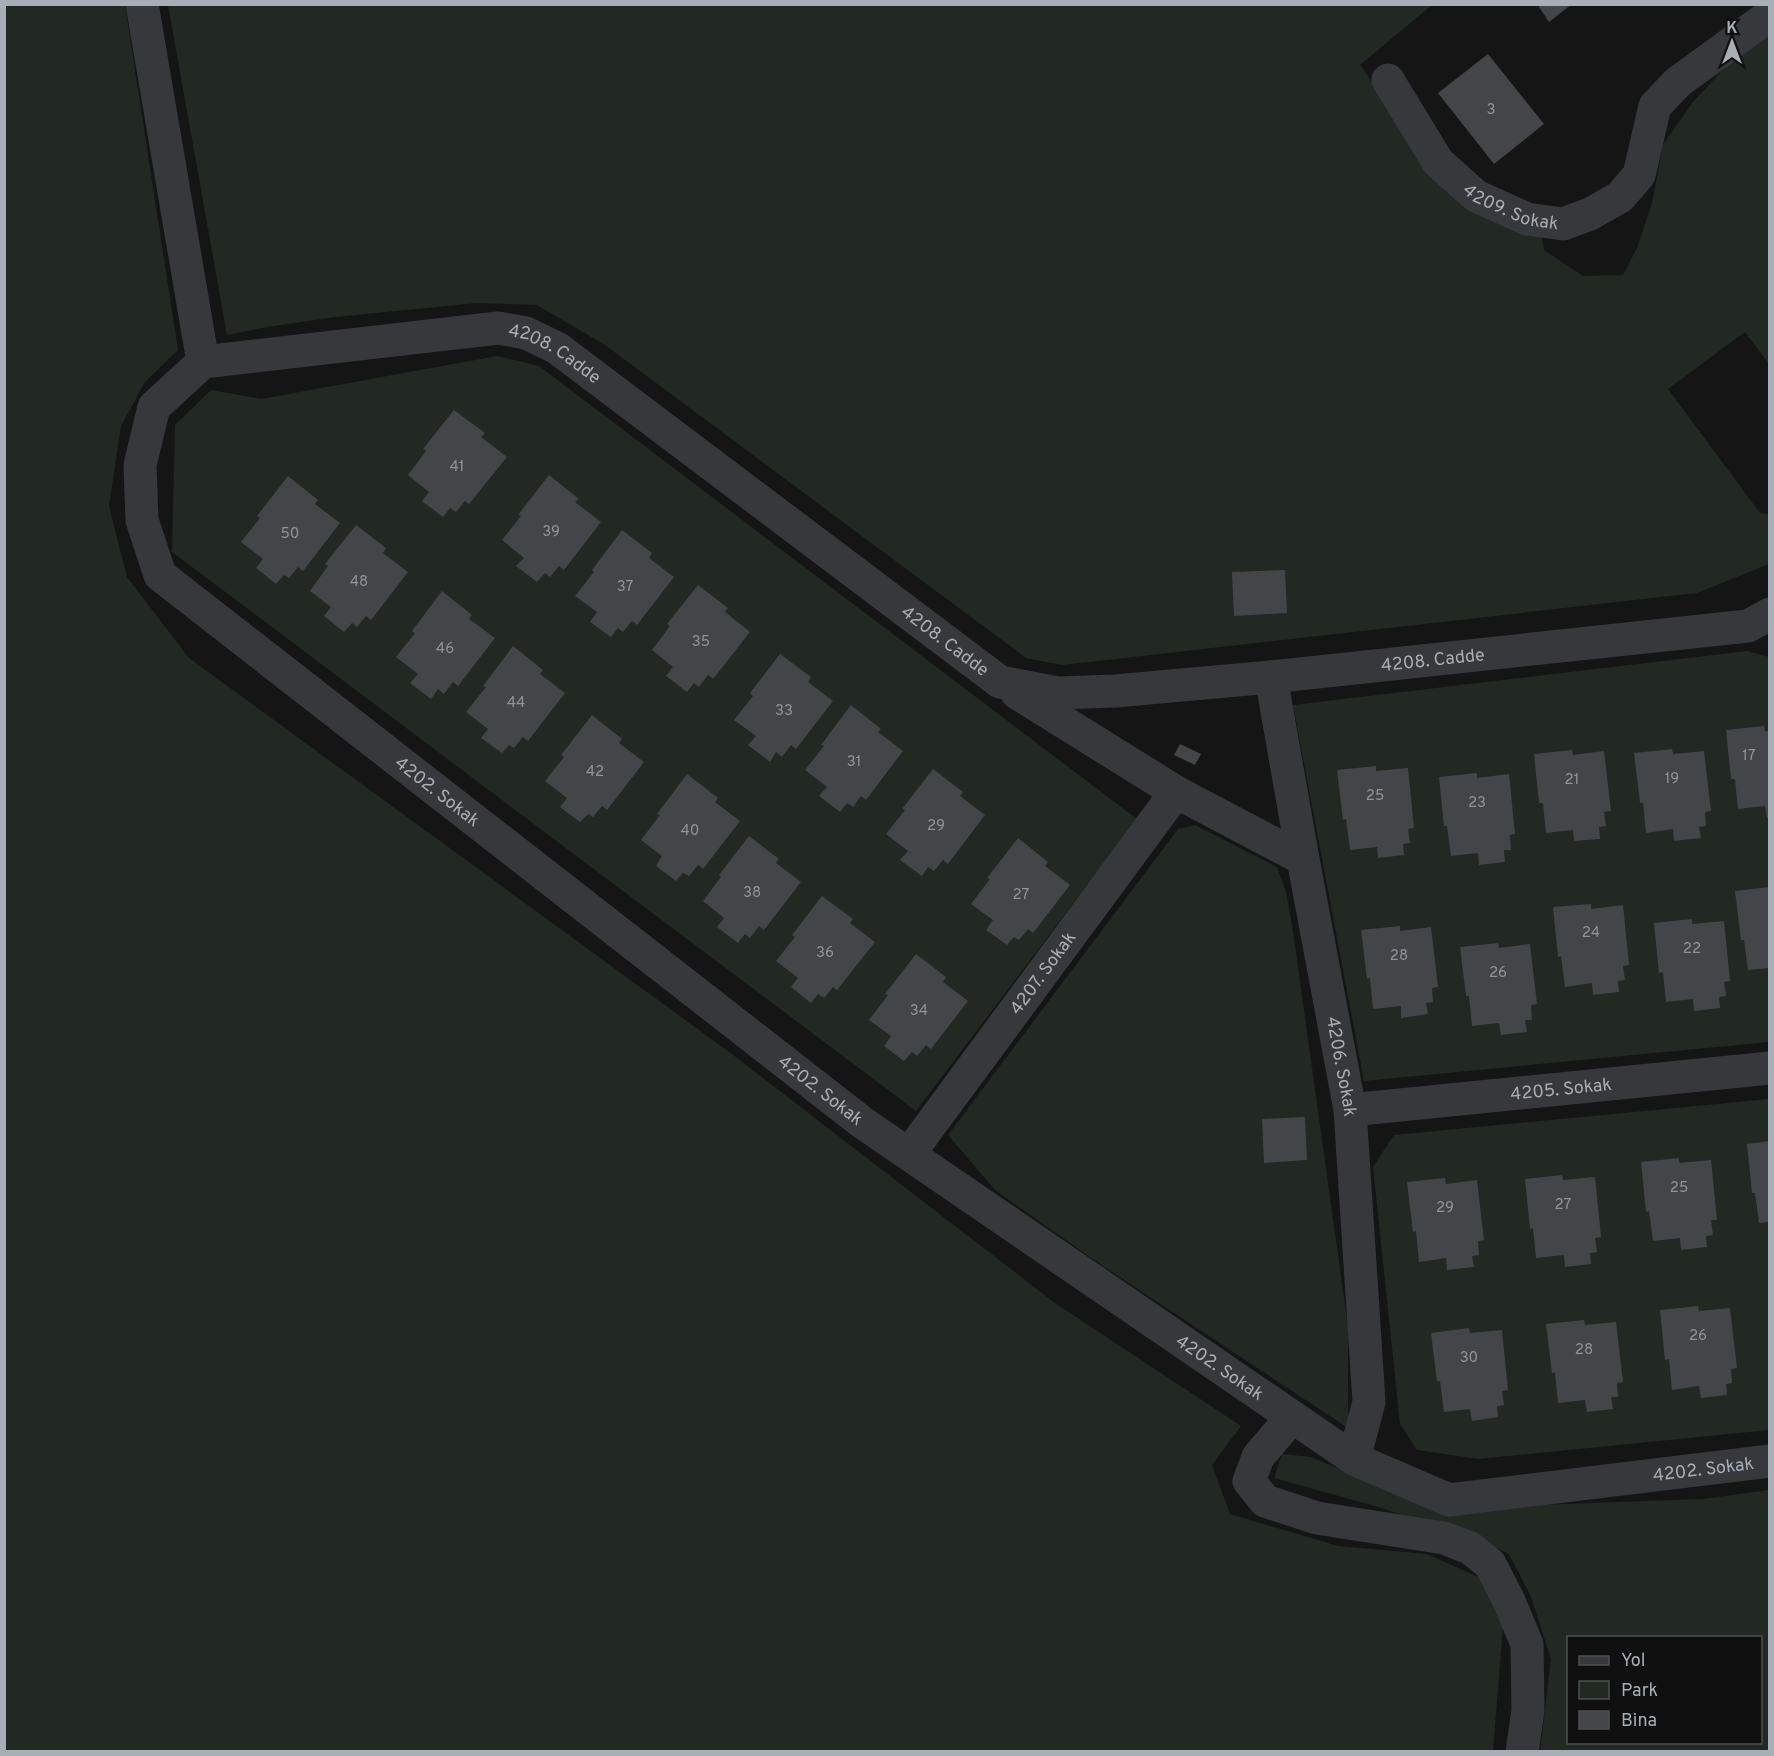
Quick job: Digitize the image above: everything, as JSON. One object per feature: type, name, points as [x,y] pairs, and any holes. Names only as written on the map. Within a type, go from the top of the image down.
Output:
[{"type":"street","points":[[142,4],[202,362]]},
{"type":"street","name":"4209. Sokak","points":[[1388,80],[1438,162],[1476,196],[1527,219],[1563,224],[1590,214],[1620,197],[1639,176],[1655,106],[1678,82],[1770,15]]},
{"type":"street","name":"4208. Cadde","points":[[202,362],[498,328],[526,333],[557,348],[1000,682],[1058,693],[1115,691],[1271,677],[1748,626],[1770,614]]},
{"type":"street","name":"4202. Sokak","points":[[202,362],[154,407],[140,465],[142,520],[160,575],[863,1124],[1354,1459],[1449,1500],[1770,1461]]},
{"type":"street","name":"4206. Sokak","points":[[1271,677],[1350,1110],[1369,1402],[1354,1459]]},
{"type":"street","points":[[1000,682],[1176,792],[1303,859]]},
{"type":"street","name":"4207. Sokak","points":[[909,1155],[1176,792]]},
{"type":"street","name":"4205. Sokak","points":[[1350,1110],[1770,1068]]},
{"type":"street","points":[[1292,1417],[1258,1457],[1249,1481],[1265,1501],[1317,1518],[1444,1538],[1470,1548],[1490,1564],[1527,1644],[1528,1710],[1522,1752]]},
{"type":"green space","points":[[5,5],[125,5],[178,350],[145,382],[121,426],[109,506],[127,577],[189,658],[732,1054],[1055,1303],[1241,1426],[1212,1465],[1230,1514],[1338,1546],[1427,1554],[1485,1580],[1503,1627],[1493,1751],[5,1752]]},
{"type":"green space","points":[[168,5],[1432,5],[1360,65],[1446,188],[1542,235],[1544,250],[1583,276],[1623,275],[1637,248],[1652,203],[1663,145],[1693,102],[1731,61],[1769,35],[1769,364],[1745,332],[1668,389],[1760,513],[1769,514],[1769,564],[1697,593],[1062,665],[1026,658],[605,345],[537,305],[477,303],[335,317],[227,335]]},
{"type":"green space","points":[[497,356],[539,366],[1137,819],[916,1111],[172,552],[175,425],[211,390],[261,399]]},
{"type":"green space","points":[[1747,651],[1769,657],[1769,1042],[1364,1081],[1293,705]]},
{"type":"green space","points":[[1195,825],[1277,867],[1286,892],[1348,1327],[1348,1428],[1097,1262],[995,1190],[948,1135],[1178,829]]},
{"type":"green space","points":[[1769,1099],[1769,1430],[1478,1459],[1417,1450],[1400,1424],[1373,1167],[1394,1135]]},
{"type":"green space","points":[[1282,1454],[1311,1457],[1399,1494],[1537,1505],[1703,1499],[1769,1490],[1769,1751],[1540,1751],[1551,1659],[1531,1597],[1509,1554],[1484,1542],[1378,1507],[1274,1478]]},
{"type":"building","points":[[1537,4],[1572,4],[1549,22]]},
{"type":"building","points":[[1488,54],[1544,124],[1494,164],[1438,93]]},
{"type":"building","points":[[454,410],[485,433],[481,437],[507,457],[469,504],[465,501],[456,512],[450,508],[443,517],[422,501],[429,492],[408,475],[426,451],[423,449]]},
{"type":"building","points":[[549,475],[579,499],[575,502],[601,522],[564,570],[559,566],[550,577],[545,573],[537,582],[516,566],[524,558],[502,540]]},
{"type":"building","points":[[288,476],[318,500],[315,504],[340,523],[303,571],[298,567],[289,578],[284,575],[276,584],[256,568],[263,559],[241,542],[260,518],[257,516]]},
{"type":"building","points":[[356,525],[386,548],[383,553],[408,572],[371,620],[366,616],[357,627],[352,623],[344,632],[324,616],[331,607],[310,591],[328,566],[325,564]]},
{"type":"building","points":[[622,530],[652,553],[649,558],[674,577],[637,625],[632,621],[623,632],[618,628],[611,637],[590,622],[597,612],[575,596]]},
{"type":"building","points":[[1285,570],[1287,613],[1234,616],[1232,572]]},
{"type":"building","points":[[698,585],[728,608],[725,612],[750,632],[713,679],[708,675],[699,687],[694,683],[687,692],[666,676],[673,667],[652,650],[670,626],[667,624]]},
{"type":"building","points":[[442,591],[472,615],[469,619],[495,638],[458,686],[453,682],[444,694],[438,689],[431,699],[410,683],[418,674],[396,657],[415,633],[412,631]]},
{"type":"building","points":[[513,646],[543,670],[540,674],[565,693],[528,741],[523,737],[514,748],[509,745],[502,753],[481,738],[488,729],[466,712]]},
{"type":"building","points":[[780,654],[811,677],[808,682],[833,701],[796,749],[791,745],[782,757],[776,752],[770,762],[748,745],[756,736],[734,720],[753,696],[750,693]]},
{"type":"building","points":[[851,705],[881,729],[878,732],[903,751],[866,800],[861,796],[853,807],[847,803],[840,812],[819,796],[827,787],[805,770]]},
{"type":"building","points":[[592,715],[622,739],[619,743],[644,762],[607,810],[602,806],[593,817],[588,814],[580,822],[560,807],[567,798],[545,781],[564,757],[561,755]]},
{"type":"building","points":[[1764,726],[1765,731],[1770,731],[1770,818],[1767,818],[1765,806],[1738,809],[1735,779],[1731,779],[1726,730]]},
{"type":"building","points":[[1180,744],[1201,754],[1195,765],[1174,755]]},
{"type":"building","points":[[1672,749],[1673,754],[1704,751],[1711,811],[1705,812],[1706,826],[1699,827],[1701,838],[1674,841],[1673,829],[1646,833],[1634,753]]},
{"type":"building","points":[[1572,750],[1573,755],[1604,751],[1611,811],[1604,812],[1606,826],[1599,827],[1600,839],[1574,841],[1573,830],[1546,833],[1543,803],[1539,803],[1534,754]]},
{"type":"building","points":[[1376,766],[1376,771],[1408,768],[1414,828],[1408,829],[1410,843],[1403,844],[1404,855],[1378,858],[1377,847],[1350,850],[1346,819],[1343,820],[1337,770]]},
{"type":"building","points":[[933,769],[963,792],[960,796],[985,815],[948,864],[943,860],[934,871],[928,867],[922,876],[900,860],[908,851],[886,834]]},
{"type":"building","points":[[1477,773],[1477,778],[1509,774],[1515,834],[1510,835],[1511,850],[1504,850],[1505,862],[1479,865],[1478,853],[1451,856],[1447,826],[1444,826],[1439,777]]},
{"type":"building","points":[[687,774],[718,798],[715,802],[740,821],[703,869],[698,865],[689,876],[683,873],[676,881],[656,866],[662,856],[641,840]]},
{"type":"building","points":[[749,836],[779,859],[776,863],[801,882],[764,930],[759,926],[750,938],[745,934],[738,943],[717,927],[724,918],[703,901],[721,877],[719,875]]},
{"type":"building","points":[[1018,838],[1048,862],[1045,866],[1070,885],[1033,933],[1028,929],[1019,940],[1014,937],[1007,945],[986,930],[993,920],[971,904],[990,879],[987,878]]},
{"type":"building","points":[[1770,887],[1770,968],[1748,970],[1744,940],[1741,940],[1735,891]]},
{"type":"building","points":[[822,896],[853,919],[850,923],[875,942],[837,990],[833,987],[824,998],[818,994],[811,1003],[791,987],[798,978],[776,961],[795,937],[792,935]]},
{"type":"building","points":[[1591,904],[1591,909],[1623,905],[1629,965],[1623,966],[1625,980],[1618,981],[1619,992],[1593,995],[1592,983],[1565,987],[1561,956],[1558,957],[1553,907]]},
{"type":"building","points":[[1692,919],[1692,924],[1724,921],[1730,981],[1724,982],[1726,996],[1719,997],[1720,1008],[1694,1011],[1693,999],[1666,1002],[1663,972],[1659,973],[1654,923]]},
{"type":"building","points":[[1400,926],[1400,931],[1431,927],[1438,987],[1432,988],[1433,1002],[1426,1003],[1428,1014],[1401,1018],[1401,1006],[1373,1009],[1361,930]]},
{"type":"building","points":[[1498,943],[1499,948],[1530,944],[1537,1004],[1531,1005],[1532,1020],[1525,1020],[1527,1032],[1501,1035],[1499,1023],[1472,1026],[1460,947]]},
{"type":"building","points":[[916,954],[946,977],[943,982],[968,1001],[931,1049],[926,1045],[917,1056],[912,1052],[904,1061],[884,1046],[891,1036],[869,1020],[888,995],[885,994]]},
{"type":"building","points":[[1305,1117],[1307,1160],[1264,1163],[1262,1119]]},
{"type":"building","points":[[1770,1141],[1770,1222],[1759,1223],[1755,1193],[1752,1193],[1747,1144]]},
{"type":"building","points":[[1679,1158],[1679,1163],[1711,1160],[1717,1220],[1711,1220],[1713,1235],[1706,1236],[1707,1247],[1681,1250],[1680,1238],[1653,1241],[1649,1211],[1646,1212],[1641,1162]]},
{"type":"building","points":[[1562,1175],[1563,1180],[1595,1177],[1601,1237],[1595,1238],[1597,1252],[1590,1253],[1591,1264],[1565,1267],[1564,1255],[1536,1258],[1533,1228],[1530,1229],[1525,1179]]},
{"type":"building","points":[[1445,1178],[1446,1184],[1477,1180],[1484,1240],[1478,1241],[1479,1255],[1472,1256],[1474,1267],[1447,1270],[1446,1258],[1419,1262],[1407,1182]]},
{"type":"building","points":[[1698,1306],[1699,1311],[1730,1308],[1737,1368],[1731,1369],[1732,1383],[1726,1384],[1727,1395],[1701,1398],[1699,1386],[1672,1390],[1669,1359],[1665,1360],[1660,1310]]},
{"type":"building","points":[[1584,1320],[1585,1325],[1616,1322],[1623,1382],[1617,1383],[1618,1397],[1611,1397],[1613,1409],[1587,1412],[1585,1400],[1558,1403],[1546,1324]]},
{"type":"building","points":[[1469,1328],[1470,1333],[1502,1330],[1508,1390],[1502,1391],[1504,1405],[1497,1406],[1498,1417],[1472,1421],[1470,1409],[1444,1412],[1440,1381],[1437,1382],[1431,1333]]}]
